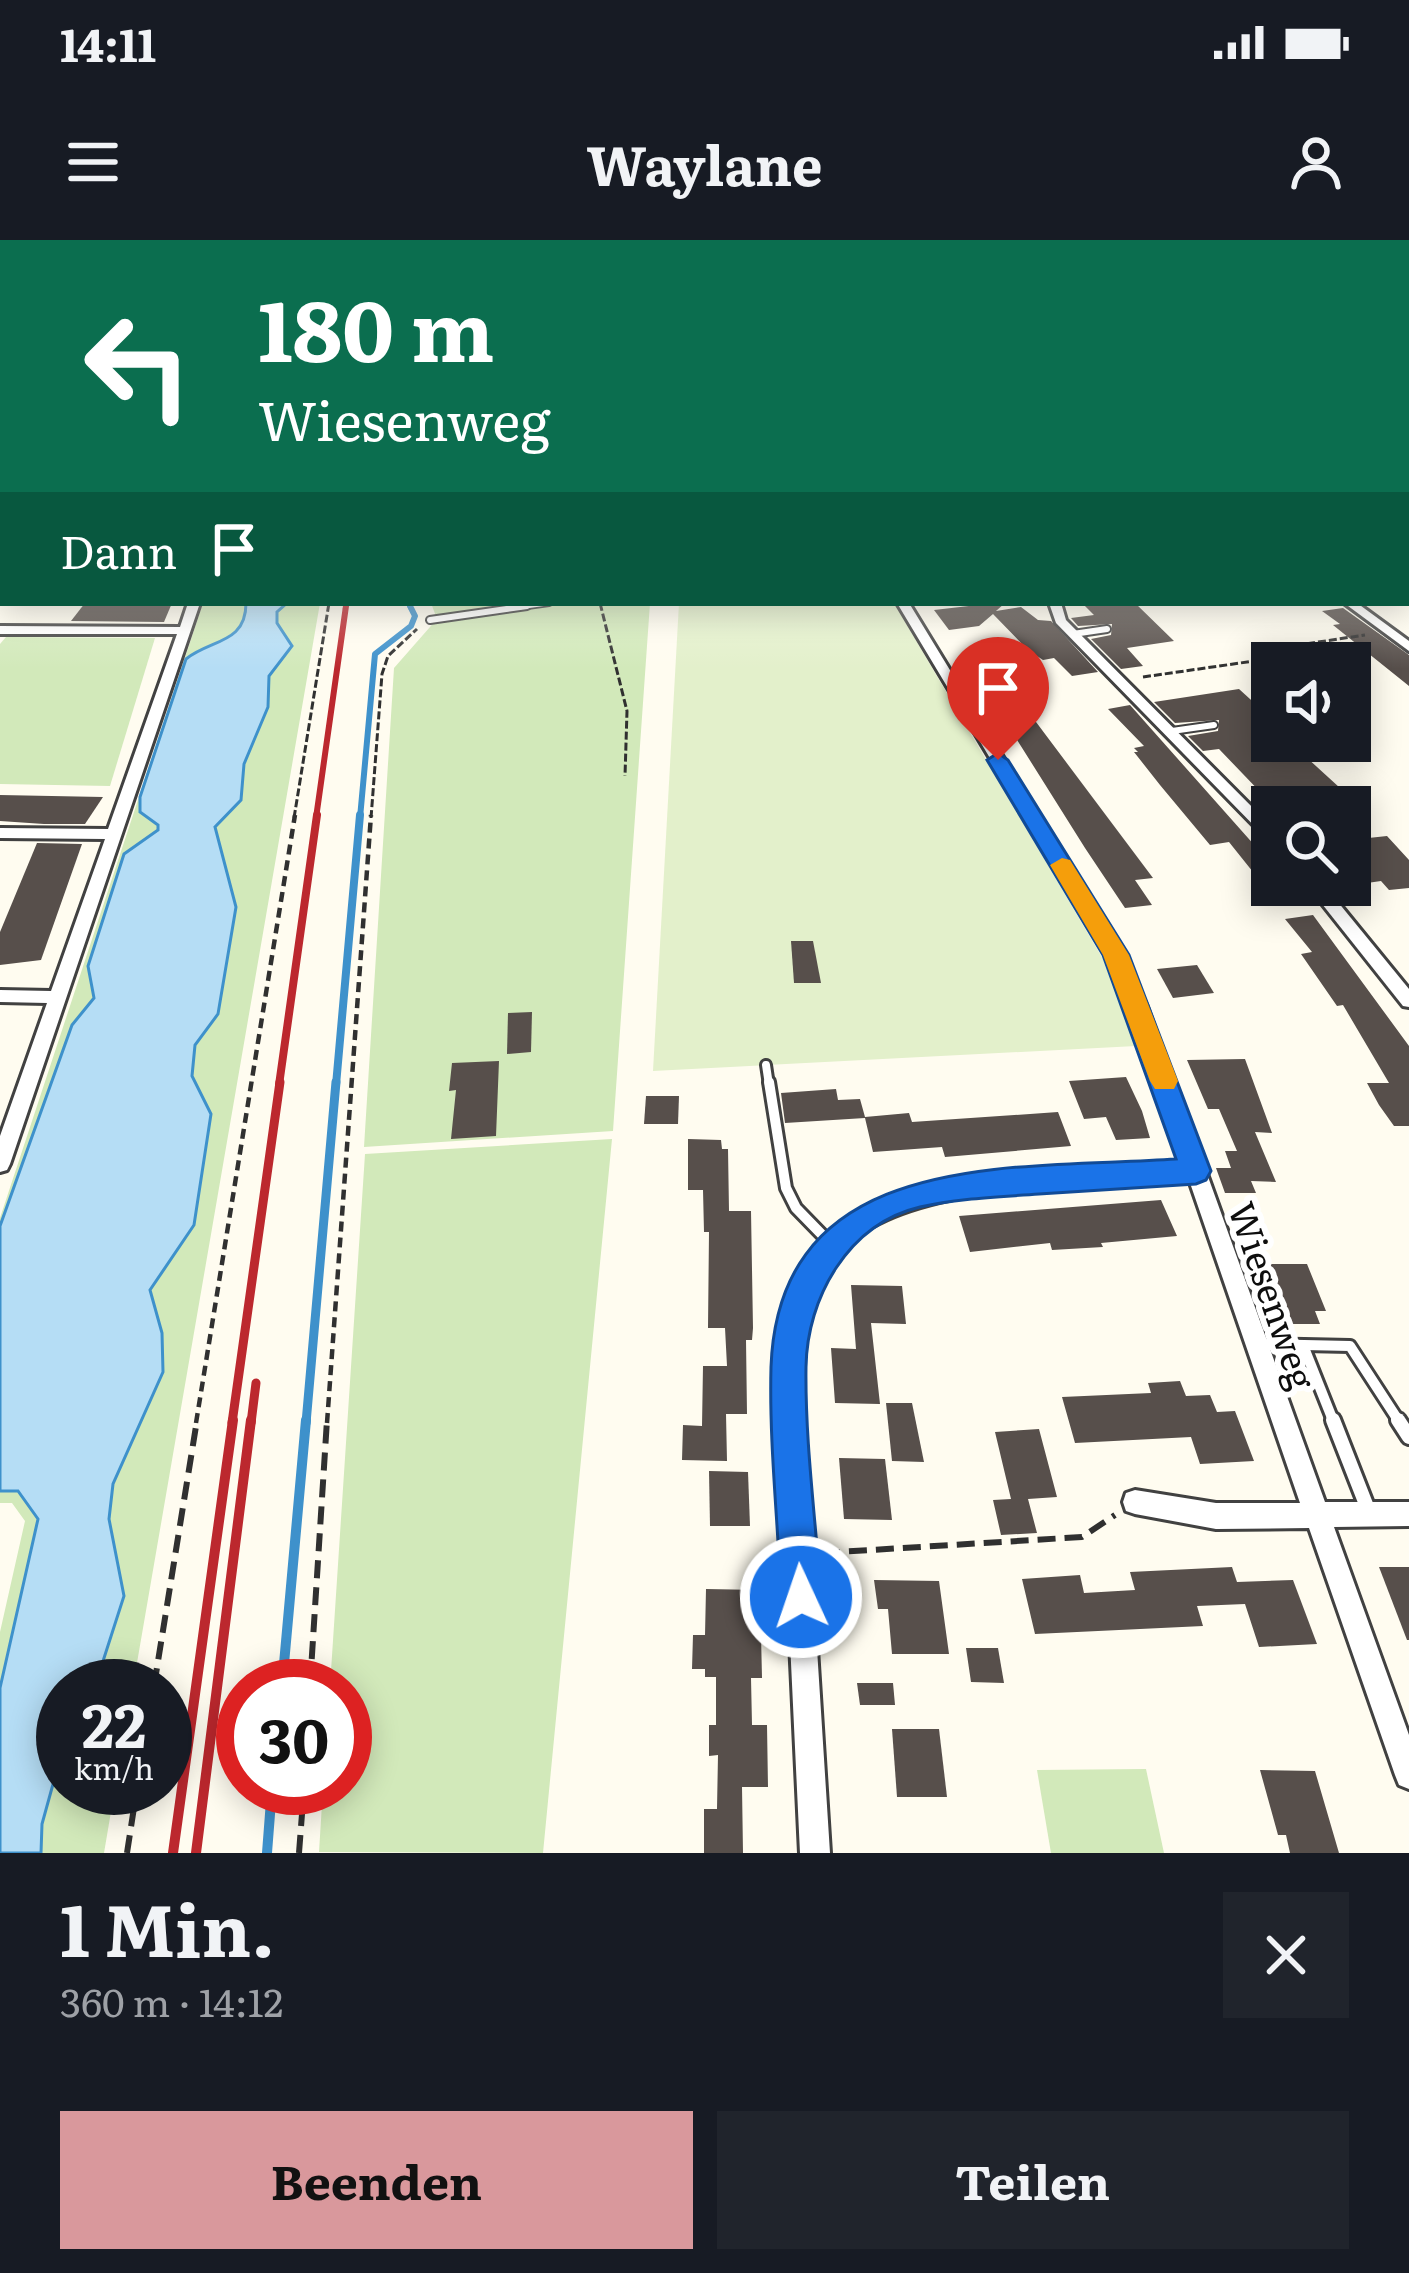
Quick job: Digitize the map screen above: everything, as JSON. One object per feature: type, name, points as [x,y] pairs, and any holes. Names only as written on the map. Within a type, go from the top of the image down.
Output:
[{"type":"street","points":[[0,1164],[193,606]]},
{"type":"street","name":"Wiesenweg","points":[[906,606],[1116,955],[1409,1774]]},
{"type":"street","points":[[1056,606],[1060,621],[1251,814]]},
{"type":"street","points":[[1354,606],[1409,647]]},
{"type":"street","points":[[0,630],[185,631]]},
{"type":"street","points":[[0,833],[116,834]]},
{"type":"street","points":[[1332,906],[1409,1001]]},
{"type":"street","points":[[0,996],[58,997]]},
{"type":"street","points":[[814,1853],[788,1366],[794,1321],[810,1277],[833,1245],[864,1217],[911,1196],[967,1186],[1196,1171]]},
{"type":"street","points":[[1135,1502],[1216,1516],[1409,1514]]},
{"type":"lane","points":[[430,620],[528,606]]},
{"type":"lane","points":[[1073,634],[1107,629]]},
{"type":"lane","points":[[1172,731],[1214,725]]},
{"type":"lane","points":[[766,1065],[786,1188],[796,1208],[833,1245]]},
{"type":"lane","points":[[1256,1344],[1350,1346],[1409,1437]]},
{"type":"lane","points":[[1303,1345],[1370,1515]]},
{"type":"path","points":[[158,1659],[329,606]]},
{"type":"path","points":[[601,606],[626,711],[625,776]]},
{"type":"path","points":[[312,1659],[382,674],[388,656],[430,620]]},
{"type":"path","points":[[1121,681],[1262,660],[1252,652],[1388,632]]},
{"type":"path","points":[[799,1554],[1082,1537],[1135,1502]]},
{"type":"path","points":[[127,1853],[133,1815]]},
{"type":"path","points":[[299,1853],[302,1815]]},
{"type":"green space","points":[[202,606],[319,606],[138,1659],[36,1659],[36,1815],[110,1815],[104,1853],[0,1853],[0,1632],[25,1521],[12,1503],[0,1503],[0,1218]]},
{"type":"green space","points":[[432,606],[650,606],[613,1131],[364,1147],[394,668],[437,619]]},
{"type":"green space","points":[[679,606],[896,606],[1103,959],[1136,1046],[653,1071]]},
{"type":"green space","points":[[6,637],[155,638],[110,786],[0,784],[0,644]]},
{"type":"green space","points":[[612,1139],[543,1853],[319,1852],[321,1815],[372,1815],[372,1659],[332,1659],[365,1154]]},
{"type":"green space","points":[[1146,1769],[1164,1853],[1051,1853],[1037,1770]]},
{"type":"water","points":[[246,606],[284,606],[277,612],[277,623],[292,646],[269,676],[268,707],[244,764],[241,800],[215,827],[236,907],[218,1014],[195,1045],[192,1076],[211,1114],[194,1225],[150,1290],[162,1333],[163,1372],[113,1484],[109,1519],[124,1596],[104,1659],[36,1659],[36,1815],[44,1815],[41,1853],[0,1853],[0,1688],[38,1519],[18,1491],[0,1491],[0,1226],[72,1025],[94,998],[88,966],[124,854],[158,830],[140,812],[140,797],[186,659],[240,626]]},
{"type":"building","points":[[83,606],[171,606],[164,622],[71,621]]},
{"type":"building","points":[[1085,606],[1138,606],[1174,641],[1127,648],[1143,666],[1121,669],[1091,639],[1111,635],[1112,624],[1078,626],[1071,618],[1094,615]]},
{"type":"building","points":[[1021,607],[1038,620],[1051,621],[1098,672],[1072,676],[1054,658],[1043,660],[993,614],[979,626],[949,630],[934,610]]},
{"type":"building","points":[[1343,608],[1409,655],[1409,686],[1371,656],[1371,642],[1354,642],[1322,611]]},
{"type":"building","points":[[991,662],[1153,878],[1135,880],[1152,905],[1125,908],[1085,848],[970,665]]},
{"type":"building","points":[[1239,689],[1251,700],[1251,762],[1312,762],[1338,786],[1254,786],[1219,749],[1203,751],[1188,736],[1218,731],[1219,720],[1175,723],[1154,702]]},
{"type":"building","points":[[1130,705],[1251,841],[1251,870],[1229,842],[1210,845],[1134,752],[1144,746],[1108,709]]},
{"type":"building","points":[[0,795],[103,797],[85,824],[44,824],[0,821]]},
{"type":"building","points":[[1387,836],[1409,860],[1409,888],[1389,890],[1381,881],[1371,882],[1371,838]]},
{"type":"building","points":[[37,843],[82,844],[41,960],[0,965],[0,932]]},
{"type":"building","points":[[1313,915],[1409,1046],[1409,1126],[1394,1126],[1379,1105],[1367,1083],[1389,1083],[1343,1005],[1337,1006],[1301,954],[1312,952],[1285,919]]},
{"type":"building","points":[[791,941],[813,941],[821,983],[794,983]]},
{"type":"building","points":[[1197,965],[1214,993],[1173,998],[1157,969]]},
{"type":"building","points":[[532,1012],[531,1052],[507,1054],[508,1013]]},
{"type":"building","points":[[1245,1059],[1272,1133],[1255,1132],[1276,1182],[1251,1181],[1256,1193],[1225,1193],[1216,1168],[1231,1168],[1225,1151],[1237,1151],[1219,1109],[1208,1109],[1187,1060]]},
{"type":"building","points":[[499,1061],[496,1136],[451,1139],[456,1090],[449,1091],[452,1063]]},
{"type":"building","points":[[1126,1077],[1150,1138],[1116,1140],[1106,1117],[1084,1119],[1069,1081]]},
{"type":"building","points":[[836,1089],[838,1100],[860,1099],[865,1117],[909,1113],[912,1122],[1058,1112],[1071,1146],[945,1157],[942,1147],[873,1152],[865,1118],[785,1123],[781,1093]]},
{"type":"building","points":[[646,1096],[679,1096],[678,1124],[644,1124]]},
{"type":"building","points":[[688,1139],[721,1140],[722,1149],[728,1149],[729,1211],[751,1211],[753,1328],[752,1340],[746,1340],[747,1414],[726,1414],[727,1461],[682,1460],[683,1425],[702,1426],[703,1366],[727,1366],[725,1328],[708,1328],[709,1232],[704,1232],[703,1190],[688,1190]]},
{"type":"building","points":[[1161,1200],[1177,1236],[1101,1243],[1103,1247],[1052,1250],[1050,1243],[970,1252],[959,1216]]},
{"type":"building","points":[[1268,1264],[1307,1264],[1326,1311],[1315,1311],[1320,1324],[1292,1324]]},
{"type":"building","points":[[851,1285],[902,1286],[906,1324],[871,1323],[880,1404],[835,1403],[831,1348],[856,1349]]},
{"type":"building","points":[[1180,1381],[1186,1396],[1210,1395],[1217,1412],[1235,1411],[1254,1461],[1200,1464],[1191,1437],[1075,1443],[1062,1397],[1151,1393],[1148,1383]]},
{"type":"building","points":[[886,1403],[912,1403],[924,1462],[892,1461]]},
{"type":"building","points":[[1039,1429],[1057,1497],[1028,1499],[1037,1533],[1001,1535],[993,1500],[1011,1499],[995,1432]]},
{"type":"building","points":[[839,1458],[885,1459],[892,1520],[844,1519]]},
{"type":"building","points":[[709,1471],[748,1472],[750,1526],[710,1526]]},
{"type":"building","points":[[1232,1567],[1237,1582],[1293,1580],[1317,1644],[1259,1647],[1245,1604],[1197,1606],[1203,1626],[1035,1634],[1022,1579],[1080,1575],[1084,1593],[1135,1590],[1130,1572]]},
{"type":"building","points":[[1379,1567],[1409,1567],[1409,1640],[1407,1640]]},
{"type":"building","points":[[874,1580],[939,1581],[949,1654],[892,1654],[888,1609],[878,1609]]},
{"type":"building","points":[[706,1589],[760,1590],[762,1678],[751,1678],[752,1725],[767,1725],[768,1787],[742,1787],[743,1853],[704,1853],[704,1809],[717,1809],[718,1755],[709,1756],[709,1725],[716,1725],[716,1677],[705,1677],[705,1669],[692,1669],[693,1635],[705,1635]]},
{"type":"building","points":[[966,1648],[998,1648],[1004,1683],[971,1682]]},
{"type":"building","points":[[857,1683],[893,1683],[895,1705],[860,1705]]},
{"type":"building","points":[[892,1729],[939,1729],[947,1797],[897,1797]]},
{"type":"building","points":[[1260,1770],[1315,1771],[1339,1853],[1290,1853],[1286,1835],[1278,1835]]},
{"type":"waterway","points":[[360,818],[375,654],[411,626],[415,616],[410,606]]},
{"type":"waterway","points":[[336,1085],[360,815]]},
{"type":"waterway","points":[[306,1423],[336,1082]]},
{"type":"waterway","points":[[284,1659],[306,1420]]},
{"type":"waterway","points":[[267,1853],[270,1815]]},
{"type":"railway","points":[[316,818],[346,606]]},
{"type":"railway","points":[[279,1085],[317,815]]},
{"type":"railway","points":[[232,1423],[280,1082]]},
{"type":"railway","points":[[251,1423],[256,1383]]},
{"type":"railway","points":[[173,1853],[233,1420]]},
{"type":"railway","points":[[196,1853],[251,1420]]},
{"type":"slow traffic","points":[[1062,865],[1116,955],[1164,1081]]},
{"type":"route","points":[[801,1597],[788,1366],[794,1321],[810,1277],[833,1245],[864,1217],[911,1196],[967,1186],[1196,1171],[1116,955],[998,760]]}]
